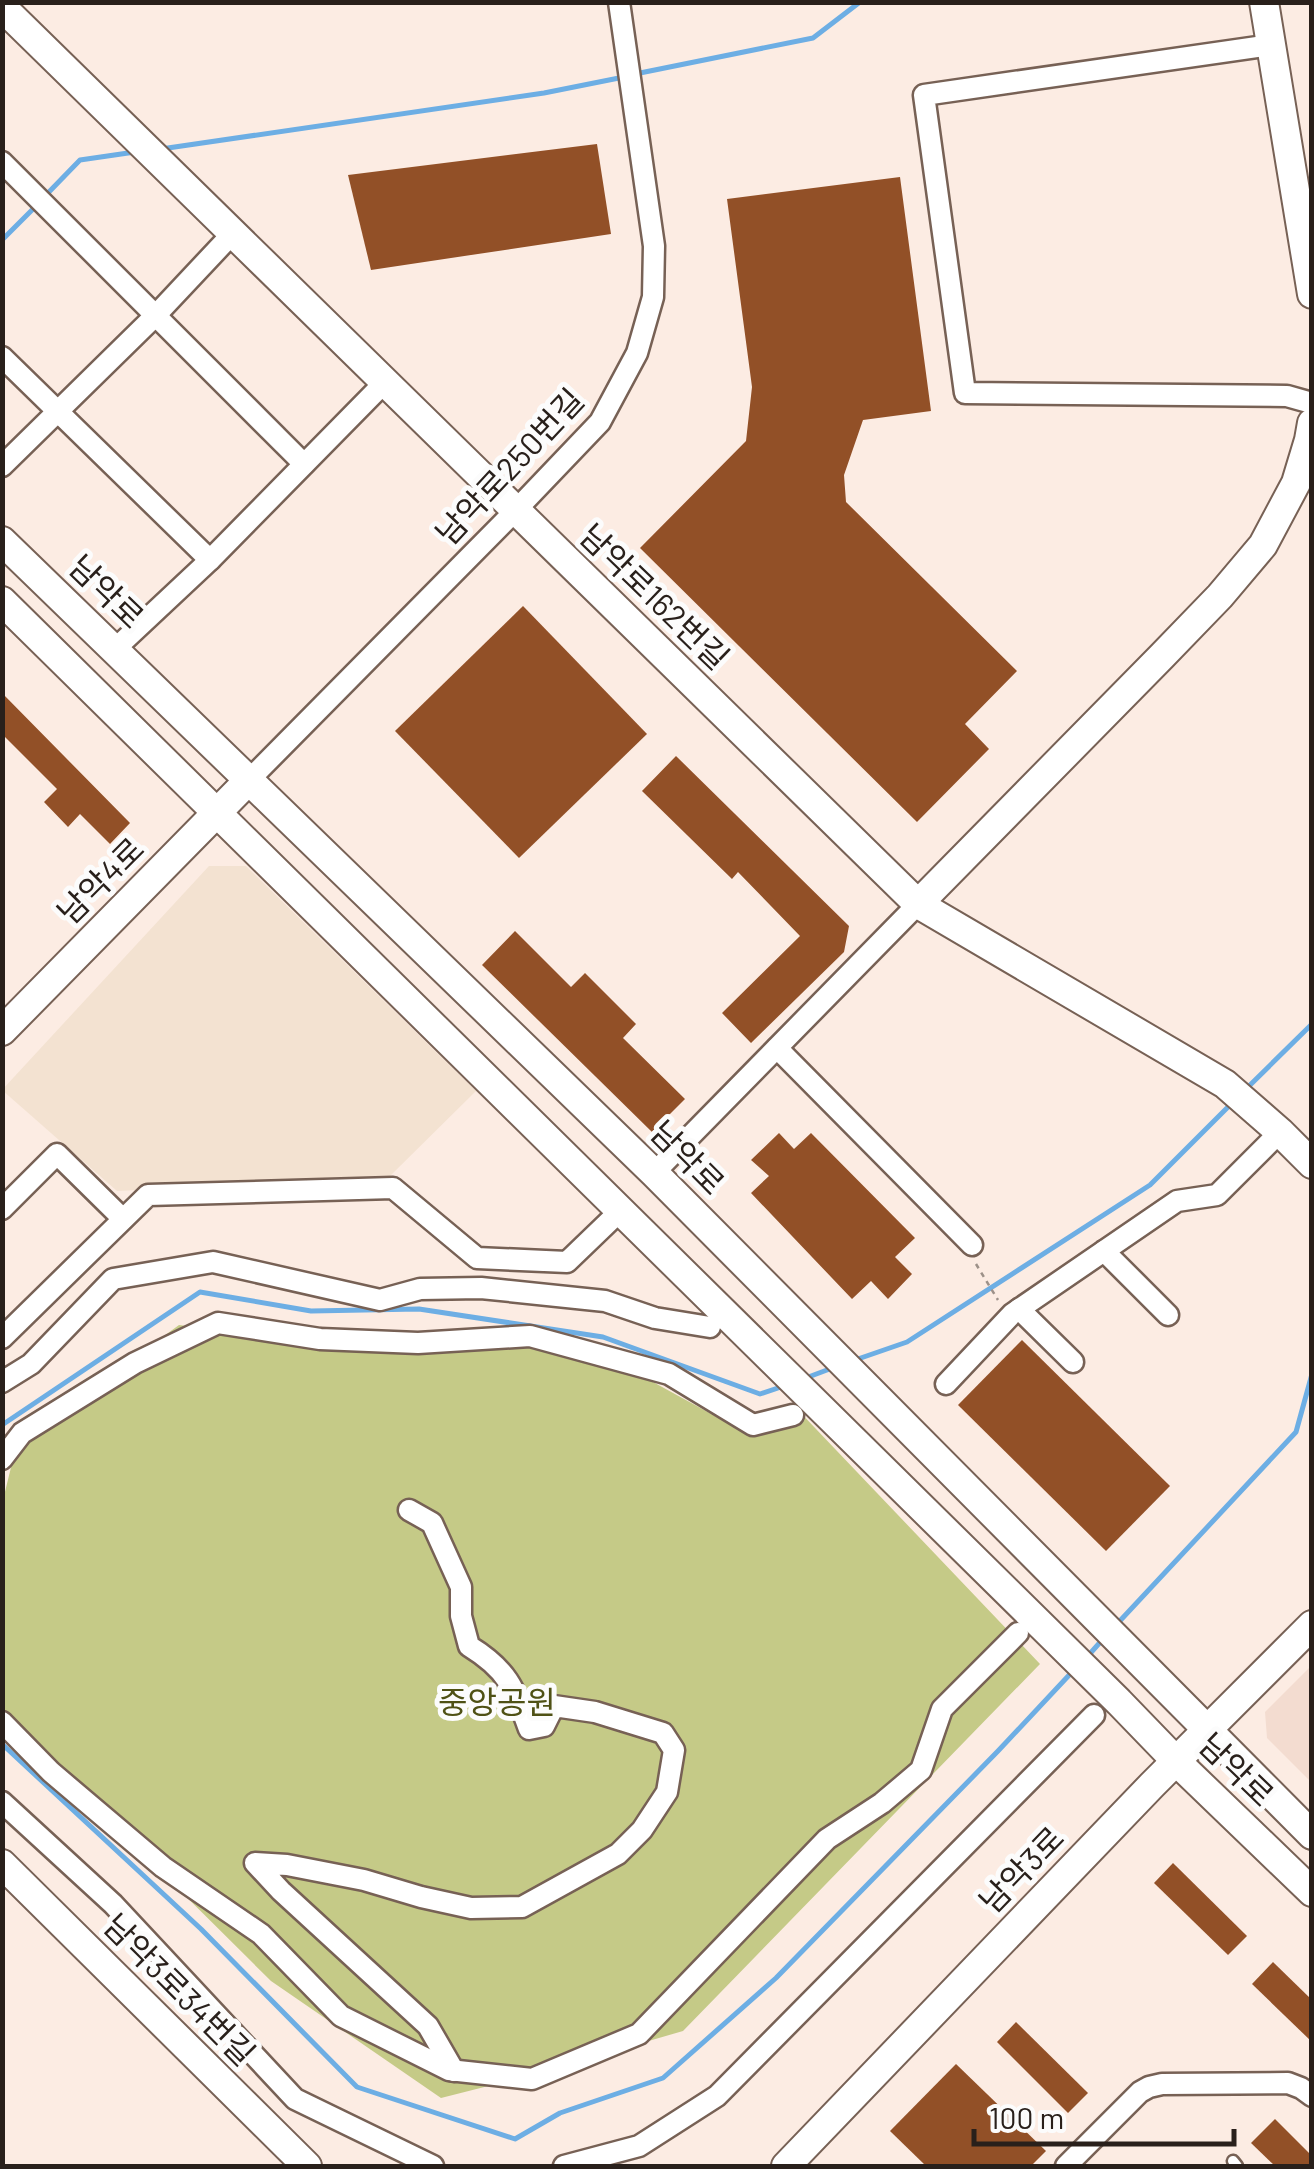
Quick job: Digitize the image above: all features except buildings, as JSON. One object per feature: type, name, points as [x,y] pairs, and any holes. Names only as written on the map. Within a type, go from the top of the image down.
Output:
[{"type":"street","name":"남악로250번길","points":[[250,779],[600,422],[637,353],[653,297],[654,246],[619,2]]},
{"type":"street","points":[[1264,2],[1312,294]]},
{"type":"street","name":"남악로162번길","points":[[6,10],[918,904],[1226,1084],[1312,1164]]},
{"type":"street","points":[[1272,45],[924,95],[965,393],[1287,396],[1312,404]]},
{"type":"street","points":[[3,163],[304,464]]},
{"type":"street","points":[[2,466],[156,316],[233,233]]},
{"type":"street","points":[[2,357],[210,560]]},
{"type":"street","points":[[115,649],[210,560],[385,382]]},
{"type":"street","points":[[654,1173],[1220,596],[1263,545],[1296,483],[1312,423]]},
{"type":"street","name":"남악로","points":[[2,541],[654,1173],[1312,1836]]},
{"type":"street","name":"남악로","points":[[2,602],[754,1339],[806,1409],[1061,1644],[1106,1709],[1177,1762],[1312,1892]]},
{"type":"street","name":"남악4로","points":[[2,1031],[250,779]]},
{"type":"street","points":[[777,1048],[972,1246]]},
{"type":"street","points":[[1011,1309],[1177,1201],[1217,1195],[1275,1128]]},
{"type":"street","points":[[2,1209],[57,1154],[124,1219]]},
{"type":"street","points":[[2,1338],[148,1195],[393,1188],[477,1258],[567,1262],[620,1210]]},
{"type":"street","points":[[1104,1251],[1168,1315]]},
{"type":"street","points":[[2,1382],[31,1364],[113,1279],[213,1262],[380,1300],[420,1288],[482,1288],[605,1301],[655,1318],[710,1326]]},
{"type":"street","points":[[1011,1309],[1073,1362]]},
{"type":"street","points":[[946,1384],[1012,1314],[1011,1309]]},
{"type":"street","points":[[2,1459],[22,1433],[135,1362],[218,1322],[320,1339],[399,1342],[530,1336],[669,1374],[754,1424],[806,1409]]},
{"type":"street","points":[[409,1510],[432,1523],[461,1588],[461,1616],[469,1646],[489,1658],[510,1682],[529,1730],[544,1726],[554,1706],[595,1712],[663,1733],[674,1750],[667,1792],[642,1830],[618,1854],[522,1908],[472,1908],[364,1880],[255,1863],[428,2026],[454,2071]]},
{"type":"street","name":"남악3로","points":[[786,2166],[1152,1785],[1312,1625]]},
{"type":"street","points":[[2,1722],[51,1772],[163,1866],[261,1934],[341,2016],[454,2071],[532,2079],[639,2034],[827,1838],[882,1804],[921,1770],[942,1709],[1018,1633]]},
{"type":"street","points":[[564,2166],[639,2146],[717,2096],[1106,1709]]},
{"type":"street","points":[[2,1802],[113,1904],[295,2099],[433,2166]]},
{"type":"street","name":"남악3로34번길","points":[[2,1864],[307,2166]]},
{"type":"street","points":[[1066,2166],[1127,2103],[1149,2087],[1288,2083],[1312,2096]]},
{"type":"path","points":[[980,1271],[1011,1309]]},
{"type":"shaded area","points":[[209,866],[246,866],[476,1091],[387,1179],[117,1191],[2,1090]]},
{"type":"shaded area","points":[[1311,1666],[1311,1782],[1267,1738],[1265,1712]]},
{"type":"green space","name":"중앙공원","points":[[179,1325],[382,1351],[580,1342],[726,1422],[796,1408],[1040,1664],[683,2031],[441,2098],[271,1981],[3,1715],[2,1504],[17,1443]]},
{"type":"waterway","points":[[635,74],[813,38],[860,2]]},
{"type":"waterway","points":[[161,149],[544,93],[624,77]]},
{"type":"waterway","points":[[46,195],[80,160],[135,152]]},
{"type":"waterway","points":[[2,240],[39,203]]},
{"type":"waterway","points":[[1246,1089],[1312,1024]]},
{"type":"waterway","points":[[855,1360],[907,1342],[1150,1185],[1231,1104]]},
{"type":"waterway","points":[[2,1425],[200,1292],[311,1311],[419,1309],[603,1337],[760,1394],[784,1386]]},
{"type":"waterway","points":[[803,1379],[835,1367]]},
{"type":"waterway","points":[[1117,1624],[1296,1432],[1312,1374]]},
{"type":"waterway","points":[[1087,1657],[1103,1639]]},
{"type":"waterway","points":[[2,1744],[201,1929],[357,2087],[515,2139],[560,2113],[663,2078],[776,1978],[1072,1672]]}]
